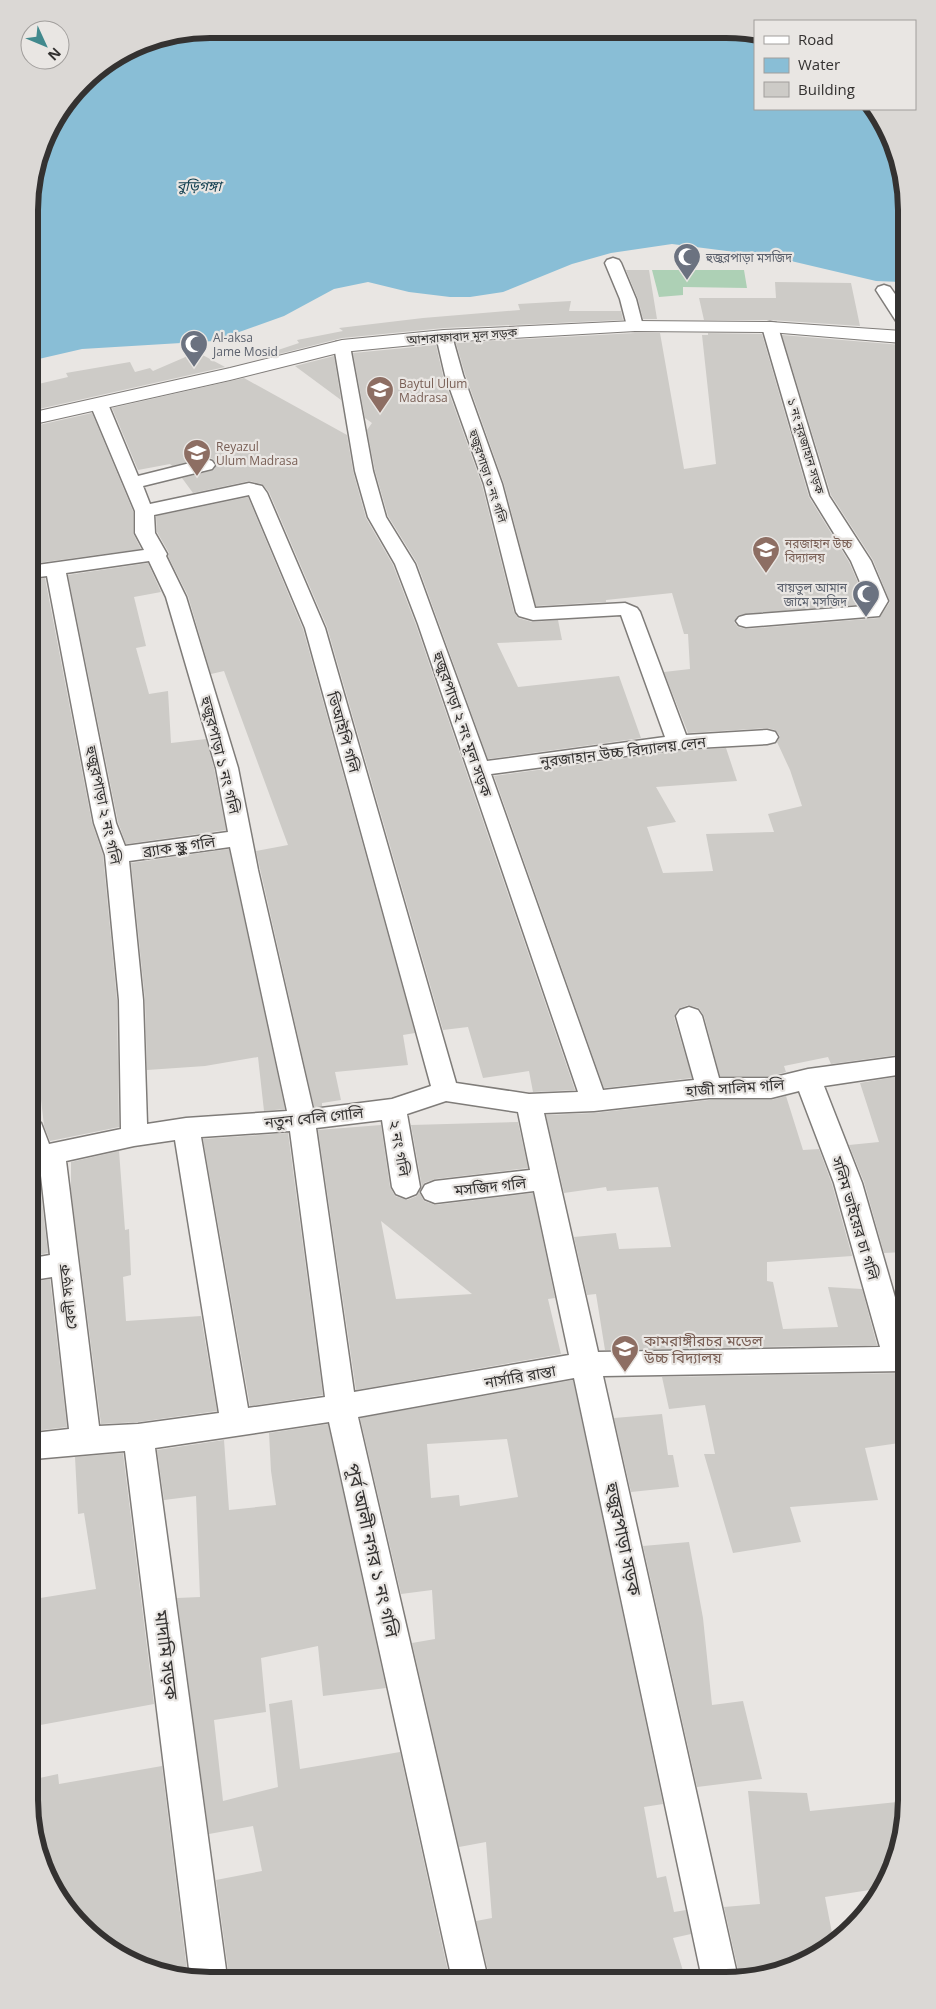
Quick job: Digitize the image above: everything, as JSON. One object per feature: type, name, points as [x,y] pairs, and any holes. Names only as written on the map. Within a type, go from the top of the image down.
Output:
[{"type":"street","points":[[613,263],[628,299],[636,326]]},
{"type":"street","points":[[884,290],[898,311]]},
{"type":"street","name":"আশরাফাবাদ মূল সড়ক","points":[[38,417],[342,346],[444,336],[636,326],[770,327],[898,337]]},
{"type":"street","name":"১ নং নূরজাহান সড়ক","points":[[746,621],[872,612],[878,601],[861,562],[820,496],[770,327]]},
{"type":"street","name":"হুজুরপাড়া ৩ নং গলি","points":[[444,336],[454,375],[494,484],[526,612],[533,614],[625,610],[630,612],[678,742]]},
{"type":"street","name":"হুজুরপাড়া ২ নং মূল সড়ক","points":[[342,346],[364,471],[377,517],[404,564],[480,769],[594,1101]]},
{"type":"street","name":"হুজুরপাড়া ১ নং গলি","points":[[98,404],[144,511],[145,533],[157,554],[176,597],[227,768],[246,870],[302,1120]]},
{"type":"street","points":[[131,483],[206,465]]},
{"type":"street","name":"ভিআইপি গলি","points":[[144,511],[249,488],[258,493],[315,628],[444,1091]]},
{"type":"street","points":[[38,570],[157,554]]},
{"type":"street","name":"হুজুরপাড়া ২ নং গলি","points":[[55,567],[105,823],[117,855],[131,1000],[134,1136]]},
{"type":"street","name":"নুরজাহান উচ্চ বিদ্যালয় লেন","points":[[480,769],[678,742],[767,737]]},
{"type":"street","name":"ব্র্যাক স্কুল গলি","points":[[117,855],[241,838]]},
{"type":"street","points":[[689,1016],[709,1088]]},
{"type":"street","name":"হাজী সালিম গলি","points":[[594,1101],[709,1088],[771,1088],[808,1079],[898,1066]]},
{"type":"street","name":"সলিম ভাইয়ের চা গলি","points":[[808,1079],[848,1183],[898,1346]]},
{"type":"street","name":"নতুন বেলি গোলি","points":[[41,1156],[134,1136],[186,1128],[302,1120],[393,1109],[444,1091],[529,1104],[594,1101]]},
{"type":"street","name":"হুজুরপাড়া সড়ক","points":[[529,1104],[719,1972]]},
{"type":"street","name":"২ নং গলি","points":[[393,1109],[406,1187]]},
{"type":"street","name":"পূর্ব আলী নগর ১ নং গলি","points":[[302,1120],[341,1407],[469,1972]]},
{"type":"street","points":[[186,1128],[236,1423]]},
{"type":"street","name":"বেলী সড়ক","points":[[41,1156],[63,1264],[85,1440]]},
{"type":"street","name":"মসজিদ গলি","points":[[435,1192],[546,1179]]},
{"type":"street","points":[[38,1268],[63,1264]]},
{"type":"street","name":"নার্সারি রাস্তা","points":[[138,1438],[341,1407],[585,1364],[898,1359]]},
{"type":"street","points":[[38,1446],[85,1440],[138,1438]]},
{"type":"street","name":"মাদামি সড়ক","points":[[138,1438],[208,1972]]},
{"type":"green space","points":[[652,270],[744,270],[747,288],[683,287],[683,295],[659,297]]},
{"type":"water","name":"বুড়িগঙ্গা","points":[[198,38],[738,38],[754,40],[754,110],[866,110],[881,134],[893,165],[897,187],[898,210],[898,282],[876,281],[774,257],[672,244],[611,253],[572,264],[503,292],[470,297],[450,297],[409,292],[368,282],[334,289],[284,316],[214,341],[82,349],[38,359],[38,198],[43,165],[61,124],[80,96],[88,88],[105,73],[134,55],[165,43]]},
{"type":"building","points":[[626,270],[649,270],[657,319],[643,319],[638,299]]},
{"type":"building","points":[[775,282],[851,283],[860,326],[770,320],[704,320],[699,298],[776,298]]},
{"type":"building","points":[[571,301],[569,311],[621,311],[623,320],[444,328],[342,338],[279,354],[275,351],[299,343],[297,340],[343,331],[339,328],[423,318],[520,310],[518,304]]},
{"type":"building","points":[[660,333],[684,469],[716,464],[702,335],[708,335],[708,333],[762,334],[809,497],[849,562],[866,601],[864,604],[738,615],[734,622],[738,627],[746,629],[879,618],[890,602],[873,560],[831,495],[782,335],[898,345],[898,1055],[831,1064],[828,1057],[784,1066],[786,1072],[771,1076],[720,1076],[704,1016],[699,1008],[688,1005],[678,1009],[674,1017],[692,1078],[604,1088],[494,776],[678,751],[726,748],[737,781],[656,787],[676,822],[647,827],[663,873],[713,871],[706,834],[774,832],[768,814],[802,806],[790,770],[777,742],[780,736],[775,730],[767,728],[688,733],[664,672],[690,669],[688,634],[684,634],[672,593],[606,600],[606,602],[536,606],[504,484],[456,343]]},
{"type":"building","points":[[436,345],[443,376],[482,485],[514,612],[518,618],[532,622],[558,620],[562,640],[497,643],[518,687],[619,676],[641,738],[488,759],[417,563],[388,516],[375,471],[367,430],[372,423],[365,418],[353,353]]},
{"type":"building","points":[[197,352],[225,367],[38,409],[38,384],[68,377],[66,373],[130,362],[135,372],[150,368],[153,371]]},
{"type":"building","points":[[334,356],[341,400],[295,366]]},
{"type":"building","points":[[244,378],[347,435],[353,471],[366,518],[393,565],[416,625],[575,1090],[533,1092],[529,1071],[483,1078],[468,1027],[443,1030],[327,627],[269,492],[262,484],[249,481],[193,493],[182,478],[214,470],[216,464],[213,459],[207,457],[172,466],[170,464],[138,470],[112,408]]},
{"type":"building","points":[[92,413],[133,511],[133,533],[141,549],[38,563],[38,425]]},
{"type":"building","points":[[248,497],[303,629],[415,1033],[403,1035],[408,1065],[335,1072],[341,1100],[322,1103],[322,1106],[314,1107],[256,851],[288,845],[224,671],[211,674],[188,596],[168,556],[169,553],[157,532],[156,516]]},
{"type":"building","points":[[148,563],[161,592],[134,597],[146,646],[136,648],[149,694],[168,691],[171,743],[206,739],[214,768],[226,830],[126,844],[118,822],[68,575]]},
{"type":"building","points":[[45,578],[92,823],[103,855],[117,1000],[119,1127],[50,1141],[44,1126],[38,1081],[38,579]]},
{"type":"building","points":[[229,849],[285,1109],[264,1111],[258,1057],[205,1066],[147,1070],[145,1000],[131,863]]},
{"type":"building","points":[[898,1076],[898,1252],[884,1253],[864,1182],[849,1145],[879,1142],[860,1083]]},
{"type":"building","points":[[786,1096],[803,1150],[819,1149],[832,1184],[852,1256],[767,1262],[767,1281],[773,1282],[783,1329],[838,1327],[828,1287],[862,1289],[877,1345],[605,1350],[596,1294],[587,1295],[574,1237],[616,1233],[619,1249],[671,1247],[658,1187],[607,1191],[606,1187],[564,1193],[546,1115],[594,1113],[709,1100],[771,1100]]},
{"type":"building","points":[[518,1122],[528,1168],[435,1179],[424,1183],[422,1187],[411,1125]]},
{"type":"building","points":[[381,1125],[390,1187],[395,1196],[407,1200],[417,1196],[419,1192],[424,1201],[435,1205],[533,1193],[555,1298],[548,1299],[561,1354],[356,1390],[318,1130]],"holes":[[[381,1221],[472,1294],[396,1299]]]},
{"type":"building","points":[[288,1133],[323,1395],[250,1406],[203,1139]]},
{"type":"building","points":[[119,1151],[125,1230],[129,1229],[131,1275],[123,1277],[126,1321],[201,1316],[217,1411],[138,1422],[101,1424],[71,1189],[71,1162]]},
{"type":"building","points":[[38,1194],[41,1194],[48,1253],[38,1255]]},
{"type":"building","points":[[50,1279],[67,1427],[38,1431],[38,1281]]},
{"type":"building","points":[[898,1373],[898,1443],[865,1448],[878,1500],[790,1507],[801,1542],[733,1553],[704,1454],[715,1454],[705,1405],[669,1409],[662,1377]]},
{"type":"building","points":[[573,1380],[663,1804],[644,1807],[657,1878],[666,1876],[674,1912],[686,1910],[691,1934],[673,1938],[683,1972],[488,1972],[476,1921],[492,1918],[486,1842],[459,1847],[412,1643],[435,1639],[432,1590],[401,1594],[360,1418]],"holes":[[[507,1439],[518,1497],[460,1506],[459,1495],[431,1498],[427,1444]]]},
{"type":"building","points":[[662,1414],[668,1455],[673,1455],[679,1487],[631,1492],[614,1418]]},
{"type":"building","points":[[328,1424],[386,1688],[323,1696],[318,1646],[261,1658],[266,1712],[214,1720],[223,1801],[278,1787],[269,1704],[292,1700],[300,1769],[400,1752],[448,1972],[228,1972],[216,1880],[262,1871],[253,1826],[209,1834],[177,1598],[200,1597],[196,1496],[164,1500],[157,1450],[224,1440],[229,1510],[276,1505],[271,1471],[269,1433]]},
{"type":"building","points":[[123,1453],[154,1704],[38,1725],[38,1598],[96,1589],[84,1513],[78,1514],[75,1457]]},
{"type":"building","points":[[689,1542],[703,1618],[712,1705],[743,1701],[762,1779],[697,1787],[643,1546]]},
{"type":"building","points":[[162,1766],[187,1969],[154,1962],[134,1954],[114,1942],[96,1929],[80,1913],[67,1895],[55,1875],[47,1855],[39,1822],[38,1778],[58,1774],[59,1784]]},
{"type":"building","points":[[748,1791],[807,1793],[810,1811],[898,1802],[893,1844],[872,1890],[825,1897],[832,1935],[802,1954],[792,1958],[771,1966],[738,1971],[724,1907],[760,1904]]},
{"type":"place","name":"হুজুরপাড়া মসজিদ","points":[[687,281]]},
{"type":"place","name":"Al-aksa Jame Mosid","points":[[194,368]]},
{"type":"place","name":"Baytul Ulum Madrasa","points":[[380,414]]},
{"type":"place","name":"Reyazul Ulum Madrasa","points":[[197,477]]},
{"type":"place","name":"নুরজাহান উচ্চ বিদ্যালয়","points":[[766,574]]},
{"type":"place","name":"বায়তুল আমান জামে মসজিদ","points":[[866,618]]},
{"type":"place","name":"কামরাঙ্গীরচর মডেল উচ্চ বিদ্যালয়","points":[[625,1373]]}]
